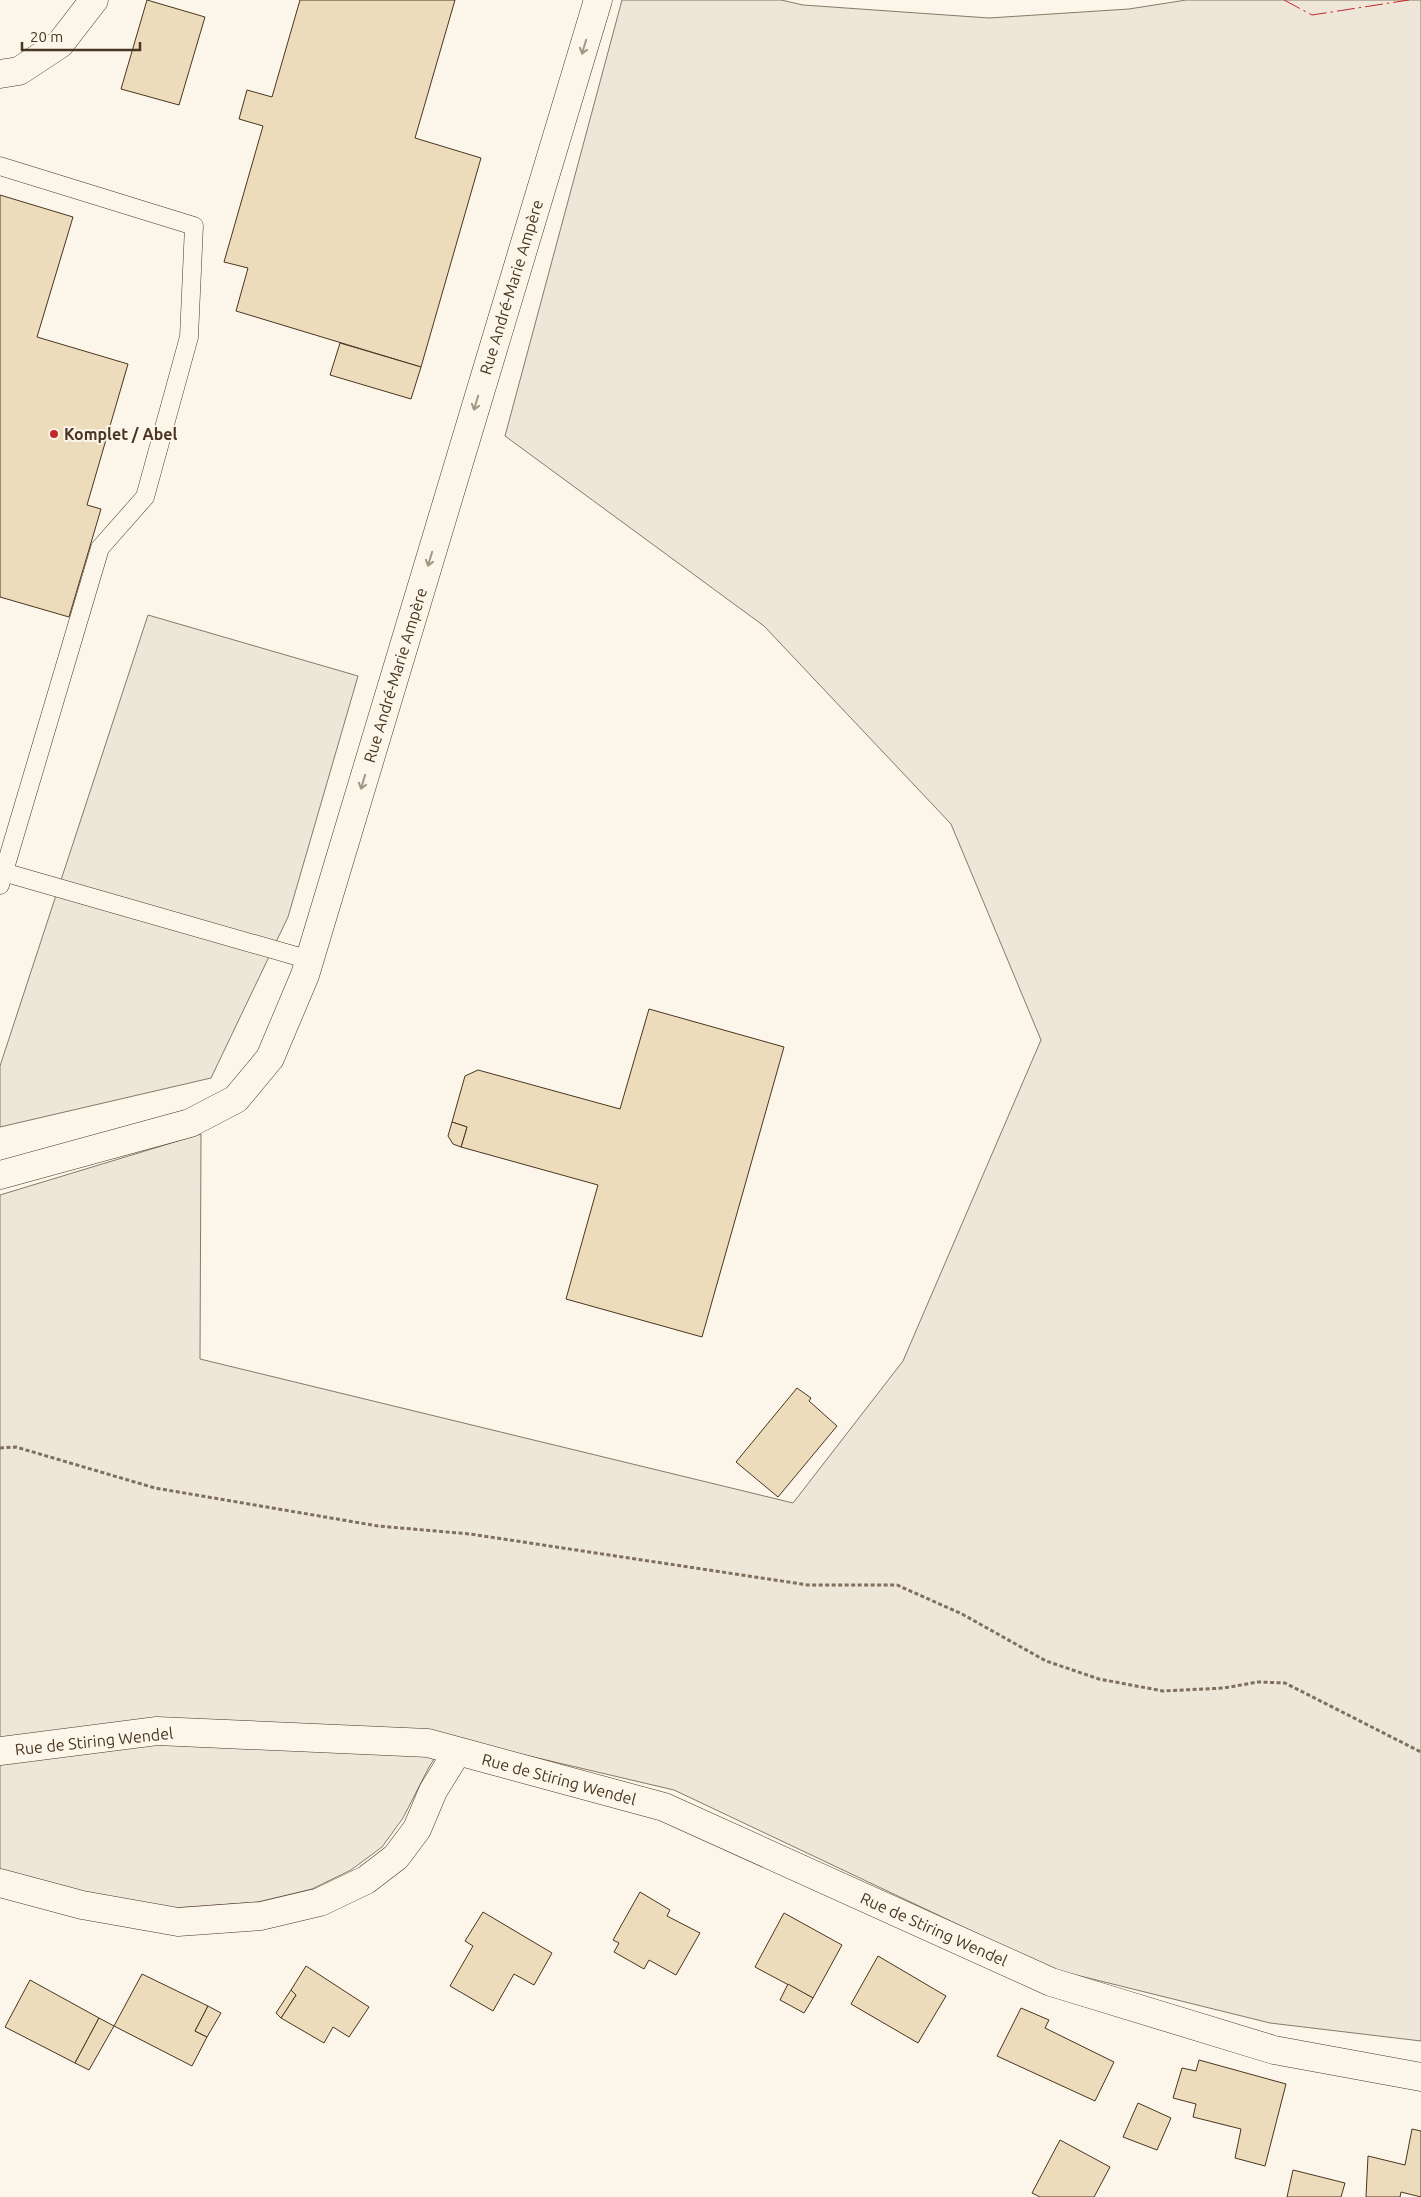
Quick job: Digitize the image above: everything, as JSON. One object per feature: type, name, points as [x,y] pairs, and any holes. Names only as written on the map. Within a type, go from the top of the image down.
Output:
[{"type":"street","points":[[0,74],[19,71],[60,44],[94,0]]},
{"type":"street","name":"Rue André-Marie Ampère","points":[[0,1175],[190,1123],[236,1099],[270,1058],[310,960],[598,0]]},
{"type":"street","name":"Rue de Stiring Wendel","points":[[0,1751],[157,1732],[428,1743],[664,1806],[1051,1982],[1274,2050],[1421,2077]]},
{"type":"street","points":[[0,1883],[82,1905],[178,1922],[261,1916],[320,1902],[366,1880],[396,1857],[417,1829],[433,1791],[457,1752]]},
{"type":"lane","points":[[0,166],[194,226],[189,337],[144,497],[100,548],[2,879],[310,960]]},
{"type":"path","points":[[0,1448],[16,1447],[155,1488],[378,1526],[470,1534],[808,1585],[898,1585],[962,1614],[1046,1661],[1099,1679],[1163,1691],[1224,1688],[1258,1682],[1285,1683],[1421,1752]]},
{"type":"shaded area","points":[[622,0],[781,0],[803,5],[989,18],[1129,9],[1186,0],[1421,0],[1421,2041],[1270,2023],[1052,1969],[674,1790],[448,1737],[429,1767],[403,1818],[382,1847],[351,1870],[312,1889],[258,1902],[173,1908],[81,1891],[0,1870],[0,1195],[201,1134],[200,1359],[793,1503],[903,1361],[1041,1040],[951,824],[764,626],[505,436]]},
{"type":"shaded area","points":[[148,615],[358,676],[288,917],[211,1078],[0,1127],[0,1066]]},
{"type":"building","points":[[147,0],[205,17],[179,105],[121,89]]},
{"type":"building","points":[[300,0],[455,0],[415,138],[481,158],[421,367],[236,311],[248,268],[224,262],[263,126],[239,119],[247,90],[272,97]]},
{"type":"building","name":"Komplet / Abel","points":[[0,195],[73,217],[37,337],[128,364],[87,505],[101,509],[69,617],[0,597]]},
{"type":"building","points":[[340,343],[421,367],[411,399],[330,375]]},
{"type":"building","points":[[649,1009],[784,1047],[702,1337],[566,1299],[598,1185],[461,1147],[467,1127],[452,1122],[465,1076],[478,1070],[620,1109]]},
{"type":"building","points":[[452,1122],[467,1127],[461,1147],[453,1144],[448,1136]]},
{"type":"building","points":[[797,1388],[811,1398],[809,1401],[837,1426],[778,1497],[736,1462]]},
{"type":"building","points":[[640,1892],[670,1910],[667,1916],[700,1933],[676,1975],[649,1960],[644,1969],[614,1952],[619,1943],[613,1940]]},
{"type":"building","points":[[483,1912],[552,1953],[534,1985],[514,1974],[493,2011],[450,1986],[473,1946],[465,1941]]},
{"type":"building","points":[[784,1913],[842,1945],[813,1998],[755,1967]]},
{"type":"building","points":[[878,1956],[946,1996],[918,2043],[851,2004]]},
{"type":"building","points":[[306,1966],[369,2007],[349,2037],[333,2027],[324,2043],[281,2018],[296,1995],[291,1990]]},
{"type":"building","points":[[142,1974],[208,2006],[195,2031],[207,2037],[192,2066],[114,2026]]},
{"type":"building","points":[[30,1980],[99,2018],[75,2063],[5,2027]]},
{"type":"building","points":[[788,1984],[813,1998],[804,2013],[780,2000]]},
{"type":"building","points":[[291,1990],[296,1995],[281,2018],[276,2013]]},
{"type":"building","points":[[208,2006],[221,2013],[207,2037],[195,2031]]},
{"type":"building","points":[[1021,2008],[1049,2020],[1045,2028],[1114,2062],[1095,2101],[997,2056]]},
{"type":"building","points":[[99,2018],[114,2026],[89,2070],[75,2063]]},
{"type":"building","points":[[1199,2060],[1286,2084],[1265,2166],[1235,2158],[1241,2129],[1193,2117],[1196,2104],[1173,2098],[1182,2068],[1196,2071]]},
{"type":"building","points":[[1138,2103],[1171,2118],[1157,2150],[1123,2137]]},
{"type":"building","points":[[1412,2129],[1421,2131],[1421,2197],[1401,2192],[1400,2197],[1366,2197],[1368,2156],[1405,2165]]},
{"type":"building","points":[[1060,2140],[1110,2167],[1094,2197],[1040,2197],[1032,2193]]},
{"type":"building","points":[[1293,2170],[1345,2183],[1341,2197],[1287,2197]]},
{"type":"power","points":[[1284,0],[1312,15],[1409,0]]},
{"type":"place","name":"Komplet / Abel","points":[[54,434]]}]
